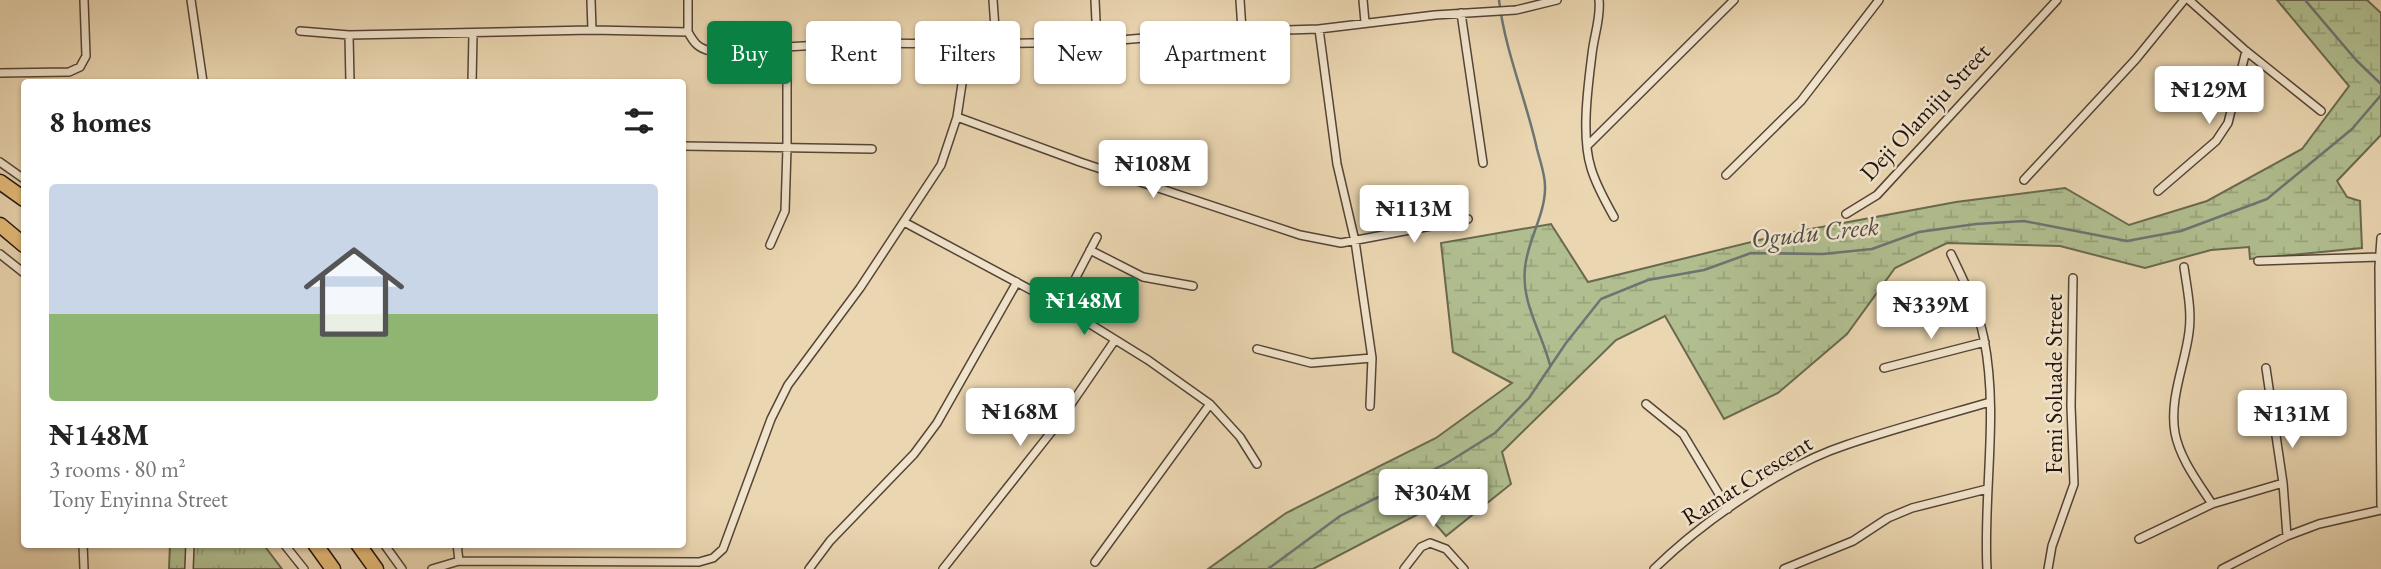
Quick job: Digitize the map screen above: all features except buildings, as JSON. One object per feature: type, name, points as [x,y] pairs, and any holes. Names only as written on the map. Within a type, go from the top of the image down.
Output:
[{"type":"highway","points":[[0,182],[21,197]]},
{"type":"highway","points":[[0,225],[21,242]]},
{"type":"highway","points":[[318,548],[332,567]]},
{"type":"highway","points":[[360,548],[376,569]]},
{"type":"street","points":[[0,73],[69,72],[80,67],[86,56],[84,0]]},
{"type":"street","points":[[191,0],[203,79]]},
{"type":"street","points":[[591,0],[592,30]]},
{"type":"street","points":[[688,0],[688,32],[693,42],[707,50]]},
{"type":"street","points":[[993,0],[994,21]]},
{"type":"street","points":[[1096,0],[1096,21]]},
{"type":"street","points":[[1240,0],[1241,21]]},
{"type":"street","points":[[1363,0],[1364,22]]},
{"type":"street","points":[[1290,29],[1319,29],[1364,22],[1516,10],[1556,0]]},
{"type":"street","points":[[1599,0],[1600,13],[1593,41],[1587,94],[1588,145],[1590,166],[1614,217]]},
{"type":"street","points":[[1588,145],[1734,0]]},
{"type":"street","points":[[1726,175],[1801,101],[1879,0]]},
{"type":"street","name":"Deji Olamiju Street","points":[[1846,214],[1877,195],[2056,0]]},
{"type":"street","points":[[2024,180],[2187,0],[2321,111]]},
{"type":"street","points":[[1465,13],[1483,163]]},
{"type":"street","points":[[1319,29],[1337,164],[1355,241],[1372,358],[1370,406]]},
{"type":"street","points":[[300,31],[349,35],[592,30],[688,32]]},
{"type":"street","points":[[472,79],[473,34]]},
{"type":"street","points":[[349,35],[350,79]]},
{"type":"street","points":[[792,48],[858,43],[915,44]]},
{"type":"street","points":[[2158,191],[2216,141],[2228,123],[2246,51]]},
{"type":"street","points":[[770,245],[785,211],[786,84]]},
{"type":"street","points":[[432,569],[459,561],[699,562],[713,558],[723,549],[771,419],[788,386],[860,288],[941,165],[957,117],[962,84]]},
{"type":"street","points":[[957,117],[1080,162],[1194,198],[1300,236],[1341,243],[1468,219]]},
{"type":"street","points":[[686,146],[872,149]]},
{"type":"street","points":[[0,162],[21,177]]},
{"type":"street","points":[[904,222],[1061,306],[1148,360],[1210,404],[1240,437],[1257,464]]},
{"type":"street","points":[[1061,306],[1097,237]]},
{"type":"street","points":[[2222,569],[2287,536],[2381,507],[2381,238]]},
{"type":"street","points":[[1090,250],[1143,277],[1193,286]]},
{"type":"street","points":[[0,254],[21,271]]},
{"type":"street","points":[[1951,254],[1967,288],[1984,342],[1990,402],[1987,569]]},
{"type":"street","points":[[2258,261],[2380,257]]},
{"type":"street","points":[[2184,267],[2190,315],[2176,393],[2175,432],[2187,465],[2212,504]]},
{"type":"street","name":"Femi Soluade Street","points":[[2048,569],[2052,546],[2074,484],[2071,406],[2073,278]]},
{"type":"street","points":[[810,569],[830,541],[914,454],[937,423],[1017,282]]},
{"type":"street","points":[[943,569],[1056,426],[1115,341]]},
{"type":"street","points":[[1884,368],[1984,342]]},
{"type":"street","points":[[1257,349],[1311,363],[1372,358]]},
{"type":"street","points":[[2266,368],[2283,484],[2287,536]]},
{"type":"street","name":"Ramat Crescent","points":[[1654,569],[1679,545],[1728,509],[1793,468],[1828,452],[1990,402]]},
{"type":"street","points":[[1094,562],[1210,404]]},
{"type":"street","points":[[1646,404],[1683,434],[1728,509]]},
{"type":"street","points":[[2140,539],[2212,504],[2283,484]]},
{"type":"street","points":[[1784,569],[1853,541],[1888,518],[1912,508],[1987,489]]},
{"type":"street","points":[[1404,569],[1421,547],[1430,543],[1447,549],[1464,569]]},
{"type":"street","points":[[83,548],[83,569]]},
{"type":"street","points":[[189,569],[190,548]]},
{"type":"street","points":[[287,548],[304,569]]},
{"type":"street","points":[[387,548],[402,569]]},
{"type":"street","points":[[457,548],[459,561]]},
{"type":"green space","points":[[2277,0],[2367,0],[2381,13],[2381,135],[2337,181],[2347,197],[2360,201],[2362,248],[2250,259],[2249,247],[2211,250],[2145,268],[2060,246],[1947,243],[1895,268],[1847,334],[1778,393],[1724,419],[1665,316],[1616,340],[1502,452],[1511,484],[1446,536],[1424,511],[1313,569],[1208,569],[1286,513],[1436,438],[1512,383],[1453,352],[1441,243],[1551,224],[1588,282],[1784,234],[1956,202],[2065,188],[2129,225],[2207,201],[2302,149],[2349,86]]},
{"type":"green space","points":[[170,548],[266,548],[282,569],[169,569]]},
{"type":"waterway","points":[[1499,0],[1506,38],[1544,177],[1543,207],[1526,258],[1525,281],[1529,306],[1550,365]]},
{"type":"waterway","points":[[2305,0],[2356,60],[2381,84]]},
{"type":"waterway","name":"Ogudu Creek","points":[[1268,569],[1340,516],[1447,463],[1495,433],[1529,398],[1566,343],[1601,299],[1648,280],[1704,270],[1751,253],[1823,254],[1872,249],[1919,232],[1976,224],[2024,221],[2127,241],[2181,231],[2267,199],[2352,129],[2381,95]]}]
